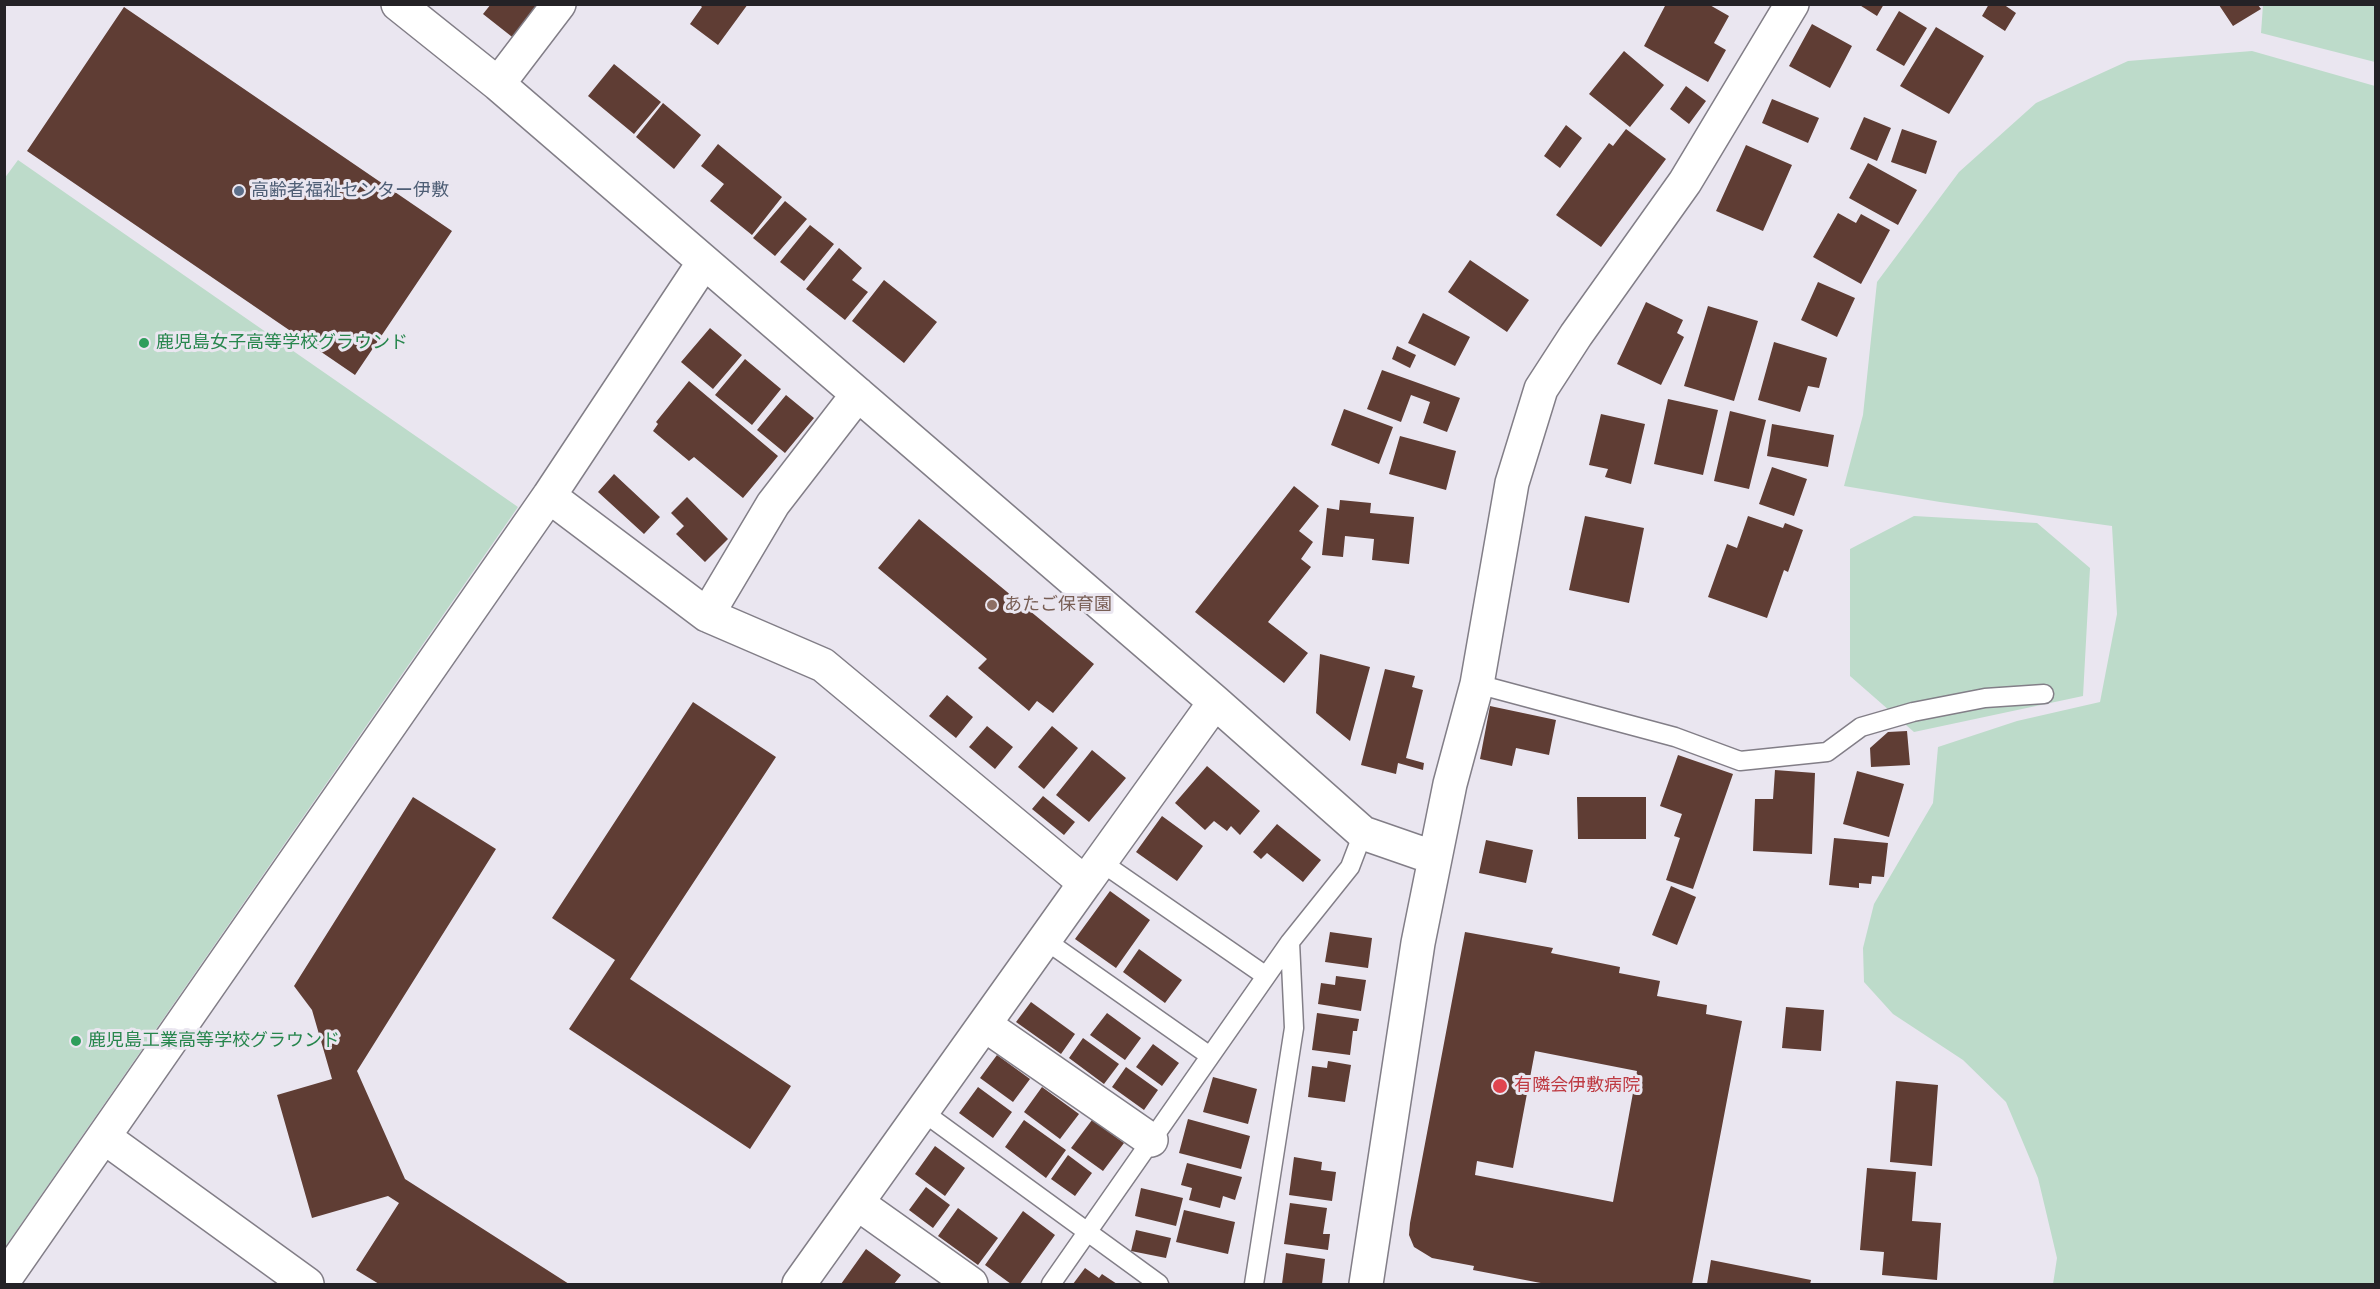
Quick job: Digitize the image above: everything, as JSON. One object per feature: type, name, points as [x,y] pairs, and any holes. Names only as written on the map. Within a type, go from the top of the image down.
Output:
[{"type":"street","points":[[398,4],[498,84],[1215,702],[1363,833],[1436,858]]},
{"type":"street","points":[[498,84],[559,4]]},
{"type":"street","points":[[1366,1284],[1418,943],[1450,784],[1477,684],[1512,483],[1541,389],[1576,335],[1685,182],[1792,4]]},
{"type":"street","points":[[4,1280],[549,496],[704,262]]},
{"type":"street","points":[[707,615],[773,504],[858,394]]},
{"type":"street","points":[[549,496],[707,615],[823,665],[1093,873]]},
{"type":"street","points":[[799,1284],[1215,702]]},
{"type":"street","points":[[985,1025],[1151,1140]]},
{"type":"street","points":[[104,1137],[307,1284]]},
{"type":"street","points":[[857,1203],[971,1284]]},
{"type":"lane","points":[[1477,684],[1675,737],[1740,761],[1827,752],[1861,727],[1913,712],[1985,698],[2044,694]]},
{"type":"lane","points":[[1051,1284],[1290,942],[1350,867],[1363,833]]},
{"type":"lane","points":[[1093,873],[1266,976]]},
{"type":"lane","points":[[1045,940],[1210,1056]]},
{"type":"lane","points":[[1254,1284],[1294,1028],[1290,942]]},
{"type":"lane","points":[[923,1112],[1159,1284]]},
{"type":"green space","points":[[2263,5],[2375,5],[2375,62],[2261,33]]},
{"type":"green space","points":[[2252,51],[2375,86],[2375,1284],[2053,1284],[2057,1258],[2038,1178],[2006,1102],[1963,1060],[1893,1014],[1864,982],[1863,948],[1874,904],[1933,803],[1938,747],[2017,721],[2100,702],[2117,614],[2112,526],[1844,486],[1863,415],[1877,282],[1959,172],[2036,103],[2128,61]]},
{"type":"green space","name":"鹿児島女子高等学校グラウンド","points":[[18,160],[518,507],[5,1247],[4,179]]},
{"type":"green space","points":[[1914,516],[2037,523],[2090,568],[2083,696],[1914,732],[1850,676],[1850,549]]},
{"type":"building","points":[[491,4],[544,4],[516,40],[483,14]]},
{"type":"building","points":[[699,4],[748,4],[718,45],[690,24],[702,7]]},
{"type":"building","points":[[1666,4],[1708,4],[1729,16],[1714,43],[1726,50],[1708,82],[1644,46]]},
{"type":"building","points":[[1858,4],[1884,4],[1877,16]]},
{"type":"building","points":[[1989,4],[2003,4],[2016,13],[2005,31],[1982,16]]},
{"type":"building","points":[[2219,5],[2258,5],[2261,9],[2233,26]]},
{"type":"building","name":"高齢者福祉センター伊敷","points":[[124,7],[452,231],[355,375],[27,151]]},
{"type":"building","points":[[1899,11],[1927,28],[1904,66],[1876,50]]},
{"type":"building","points":[[1812,24],[1852,46],[1830,88],[1789,66]]},
{"type":"building","points":[[1936,27],[1984,56],[1949,114],[1900,86]]},
{"type":"building","points":[[1624,51],[1664,85],[1630,127],[1589,94]]},
{"type":"building","points":[[614,64],[661,102],[634,134],[588,96]]},
{"type":"building","points":[[1686,86],[1706,101],[1689,124],[1670,109]]},
{"type":"building","points":[[1772,99],[1819,118],[1808,143],[1762,123]]},
{"type":"building","points":[[663,103],[701,135],[674,169],[636,137]]},
{"type":"building","points":[[1864,117],[1891,128],[1877,161],[1850,149]]},
{"type":"building","points":[[1566,125],[1582,138],[1560,168],[1544,156]]},
{"type":"building","points":[[1626,129],[1666,159],[1601,247],[1556,215],[1609,143],[1613,146]]},
{"type":"building","points":[[1902,129],[1937,141],[1926,174],[1891,162]]},
{"type":"building","points":[[718,144],[782,197],[752,235],[710,201],[724,184],[701,166]]},
{"type":"building","points":[[1746,145],[1792,165],[1763,231],[1716,211]]},
{"type":"building","points":[[1868,163],[1917,190],[1898,225],[1849,198]]},
{"type":"building","points":[[785,201],[807,219],[775,256],[753,238]]},
{"type":"building","points":[[1838,213],[1856,223],[1861,214],[1890,230],[1861,284],[1813,257]]},
{"type":"building","points":[[810,225],[834,244],[804,281],[780,262]]},
{"type":"building","points":[[839,248],[862,268],[852,280],[868,292],[845,320],[806,289]]},
{"type":"building","points":[[1470,260],[1529,300],[1507,332],[1448,292]]},
{"type":"building","points":[[884,280],[937,322],[904,363],[852,321]]},
{"type":"building","points":[[1818,282],[1855,298],[1837,337],[1801,320]]},
{"type":"building","points":[[1646,302],[1683,320],[1677,333],[1684,337],[1661,385],[1617,364]]},
{"type":"building","points":[[1708,306],[1758,321],[1734,401],[1684,386]]},
{"type":"building","points":[[1423,313],[1470,337],[1455,366],[1408,343]]},
{"type":"building","points":[[710,328],[742,355],[713,389],[681,362]]},
{"type":"building","points":[[1774,342],[1827,358],[1819,388],[1808,386],[1800,412],[1758,400]]},
{"type":"building","points":[[1397,346],[1416,355],[1410,368],[1392,359]]},
{"type":"building","points":[[745,359],[781,389],[752,425],[715,395]]},
{"type":"building","points":[[1382,370],[1460,398],[1447,432],[1423,423],[1430,402],[1411,395],[1401,422],[1367,409]]},
{"type":"building","points":[[689,381],[778,456],[743,498],[694,457],[689,461],[653,431],[658,424],[656,422]]},
{"type":"building","points":[[786,395],[814,418],[785,453],[757,430]]},
{"type":"building","points":[[1668,399],[1718,410],[1703,475],[1654,464]]},
{"type":"building","points":[[1344,409],[1393,427],[1379,464],[1331,445]]},
{"type":"building","points":[[1730,411],[1766,420],[1749,489],[1714,481]]},
{"type":"building","points":[[1601,414],[1645,424],[1631,484],[1605,477],[1608,469],[1589,465]]},
{"type":"building","points":[[1772,424],[1834,435],[1828,467],[1767,456]]},
{"type":"building","points":[[1400,436],[1456,451],[1446,490],[1389,474]]},
{"type":"building","points":[[1772,467],[1807,479],[1794,516],[1759,504]]},
{"type":"building","points":[[614,474],[660,517],[644,534],[598,492]]},
{"type":"building","points":[[1294,486],[1319,506],[1299,531],[1313,542],[1301,559],[1311,567],[1268,622],[1308,653],[1284,683],[1195,612]]},
{"type":"building","points":[[687,497],[728,539],[705,562],[676,534],[684,526],[671,513]]},
{"type":"building","points":[[1340,500],[1371,503],[1370,513],[1414,517],[1409,564],[1372,560],[1374,539],[1345,536],[1343,557],[1322,555],[1327,508],[1339,510]]},
{"type":"building","points":[[1585,516],[1644,528],[1629,603],[1569,590]]},
{"type":"building","points":[[1748,516],[1783,528],[1785,523],[1803,530],[1788,572],[1784,570],[1767,618],[1708,597],[1727,544],[1737,548]]},
{"type":"building","points":[[919,519],[1094,664],[1053,713],[1037,701],[1029,711],[978,668],[987,659],[878,568]]},
{"type":"building","points":[[1320,654],[1370,667],[1350,741],[1316,713]]},
{"type":"building","points":[[1385,669],[1415,676],[1412,687],[1423,690],[1406,758],[1424,763],[1423,770],[1398,763],[1396,774],[1361,765]]},
{"type":"building","points":[[947,695],[973,717],[956,738],[929,716]]},
{"type":"building","points":[[693,702],[776,757],[630,979],[791,1086],[750,1149],[569,1029],[615,960],[552,918]]},
{"type":"building","points":[[1490,706],[1556,720],[1549,755],[1516,748],[1512,766],[1480,759]]},
{"type":"building","points":[[987,726],[1013,747],[995,769],[969,747]]},
{"type":"building","points":[[1052,726],[1078,748],[1044,789],[1018,767]]},
{"type":"building","points":[[1907,731],[1910,765],[1871,767],[1870,748],[1888,732]]},
{"type":"building","points":[[1092,750],[1126,778],[1089,822],[1056,795]]},
{"type":"building","points":[[1678,755],[1733,774],[1693,889],[1666,880],[1680,838],[1674,836],[1682,814],[1660,806]]},
{"type":"building","points":[[1207,766],[1260,811],[1240,835],[1231,826],[1227,831],[1214,821],[1205,830],[1175,803]]},
{"type":"building","points":[[1775,770],[1815,773],[1812,854],[1753,851],[1755,799],[1773,799]]},
{"type":"building","points":[[1857,771],[1904,784],[1889,837],[1843,824]]},
{"type":"building","points":[[1043,796],[1075,822],[1064,835],[1032,809]]},
{"type":"building","points":[[413,797],[496,849],[357,1071],[405,1179],[569,1284],[379,1284],[356,1270],[399,1203],[388,1196],[312,1218],[277,1095],[332,1079],[312,1010],[294,986]]},
{"type":"building","points":[[1577,797],[1646,797],[1646,839],[1578,839]]},
{"type":"building","points":[[1162,816],[1203,846],[1177,881],[1136,852]]},
{"type":"building","points":[[1277,824],[1321,860],[1303,882],[1267,853],[1261,859],[1253,852]]},
{"type":"building","points":[[1834,838],[1888,843],[1884,877],[1872,876],[1871,884],[1859,883],[1859,888],[1829,885]]},
{"type":"building","points":[[1486,840],[1533,850],[1526,883],[1479,873]]},
{"type":"building","points":[[1671,886],[1696,897],[1677,945],[1652,935]]},
{"type":"building","points":[[1110,891],[1150,920],[1116,968],[1075,939]]},
{"type":"building","points":[[1330,932],[1372,938],[1368,968],[1325,962]]},
{"type":"building","points":[[1465,932],[1553,948],[1551,953],[1620,967],[1619,973],[1660,981],[1657,996],[1707,1005],[1706,1014],[1742,1021],[1692,1284],[1546,1284],[1473,1270],[1474,1266],[1432,1258],[1414,1247],[1409,1235]],"holes":[[[1535,1051],[1637,1071],[1613,1202],[1475,1175],[1477,1161],[1513,1168]]]},
{"type":"building","points":[[1139,949],[1182,980],[1165,1003],[1123,972]]},
{"type":"building","points":[[1336,976],[1366,980],[1361,1011],[1318,1004],[1321,983],[1335,985]]},
{"type":"building","points":[[1031,1002],[1075,1034],[1061,1054],[1016,1022]]},
{"type":"building","points":[[1786,1007],[1824,1010],[1821,1051],[1782,1048]]},
{"type":"building","points":[[1107,1013],[1141,1038],[1125,1060],[1090,1035]]},
{"type":"building","points":[[1317,1013],[1359,1019],[1357,1031],[1353,1031],[1350,1055],[1312,1050]]},
{"type":"building","points":[[1083,1038],[1119,1064],[1104,1084],[1069,1058]]},
{"type":"building","points":[[1153,1044],[1179,1063],[1162,1086],[1136,1067]]},
{"type":"building","points":[[997,1055],[1030,1079],[1013,1102],[980,1078]]},
{"type":"building","points":[[1328,1061],[1351,1065],[1345,1102],[1308,1097],[1312,1066],[1327,1068]]},
{"type":"building","points":[[1126,1067],[1158,1090],[1144,1110],[1112,1087]]},
{"type":"building","points":[[1213,1077],[1257,1089],[1248,1124],[1203,1112]]},
{"type":"building","points":[[1896,1081],[1938,1085],[1932,1166],[1890,1162]]},
{"type":"building","points":[[978,1087],[1012,1112],[993,1138],[959,1113]]},
{"type":"building","points":[[1042,1087],[1079,1114],[1060,1139],[1024,1112]]},
{"type":"building","points":[[1188,1119],[1250,1136],[1241,1169],[1179,1153]]},
{"type":"building","points":[[1024,1120],[1066,1150],[1046,1178],[1005,1147]]},
{"type":"building","points":[[1092,1120],[1124,1143],[1103,1171],[1071,1148]]},
{"type":"building","points":[[935,1146],[965,1168],[945,1196],[915,1174]]},
{"type":"building","points":[[1068,1155],[1092,1173],[1075,1196],[1051,1179]]},
{"type":"building","points":[[1294,1157],[1322,1162],[1321,1170],[1336,1172],[1332,1201],[1289,1195]]},
{"type":"building","points":[[1187,1163],[1242,1177],[1235,1200],[1223,1196],[1220,1208],[1189,1200],[1192,1188],[1181,1185]]},
{"type":"building","points":[[1867,1168],[1916,1172],[1912,1221],[1941,1223],[1937,1280],[1882,1275],[1884,1252],[1860,1250]]},
{"type":"building","points":[[926,1187],[950,1205],[933,1228],[909,1210]]},
{"type":"building","points":[[1141,1188],[1183,1198],[1176,1226],[1135,1216]]},
{"type":"building","points":[[1290,1203],[1327,1208],[1323,1234],[1330,1234],[1328,1250],[1284,1244]]},
{"type":"building","points":[[958,1208],[998,1238],[978,1265],[938,1236]]},
{"type":"building","points":[[1184,1210],[1235,1222],[1228,1254],[1176,1242]]},
{"type":"building","points":[[1023,1211],[1055,1235],[1020,1284],[1011,1284],[985,1265]]},
{"type":"building","points":[[1136,1230],[1171,1238],[1166,1258],[1131,1251]]},
{"type":"building","points":[[866,1249],[901,1275],[894,1284],[841,1284]]},
{"type":"building","points":[[1286,1253],[1325,1259],[1322,1284],[1282,1284]]},
{"type":"building","points":[[1711,1260],[1811,1280],[1810,1284],[1707,1284]]},
{"type":"building","points":[[1085,1268],[1099,1278],[1102,1274],[1117,1284],[1073,1284]]},
{"type":"place","name":"高齢者福祉センター伊敷","points":[[239,191]]},
{"type":"place","name":"鹿児島女子高等学校グラウンド","points":[[144,343]]},
{"type":"place","name":"あたご保育園","points":[[992,605]]},
{"type":"place","name":"鹿児島工業高等学校グラウンド","points":[[76,1041]]},
{"type":"place","name":"有隣会伊敷病院","points":[[1500,1086]]}]
